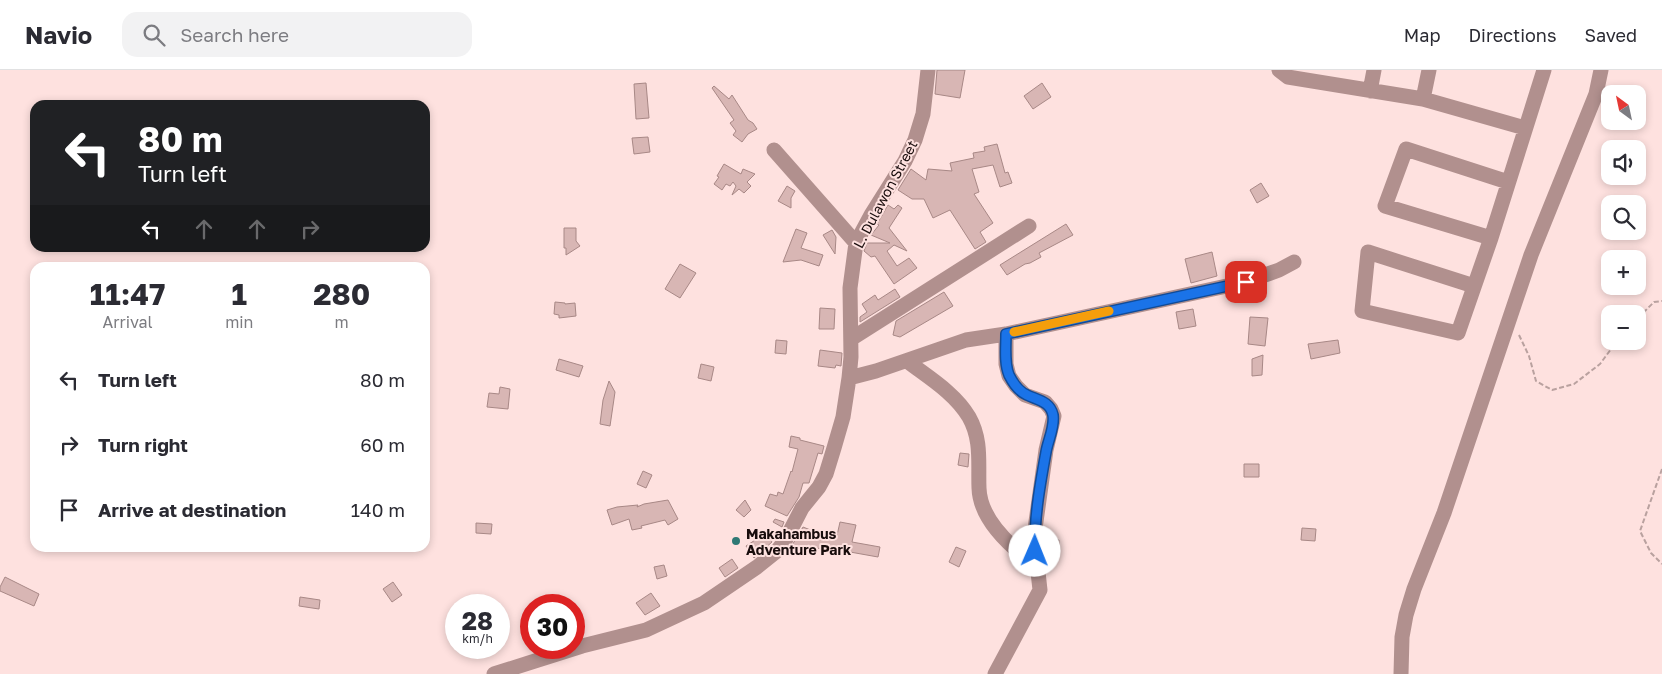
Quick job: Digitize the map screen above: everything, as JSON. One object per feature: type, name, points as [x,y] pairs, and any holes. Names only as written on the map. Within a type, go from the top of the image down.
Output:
[{"type":"street","name":"L. Dulawon Street","points":[[494,674],[582,646],[646,630],[704,603],[778,551],[802,508],[819,487],[826,474],[842,417],[849,378],[851,339],[850,288],[856,243],[905,161],[915,140],[922,114],[928,70]]},
{"type":"street","points":[[1279,70],[1288,77],[1423,99],[1525,128]]},
{"type":"street","points":[[1370,90],[1374,70]]},
{"type":"street","points":[[1423,99],[1429,70]]},
{"type":"street","points":[[1474,286],[1368,252],[1362,311],[1458,333],[1491,238],[1544,70]]},
{"type":"street","points":[[1401,674],[1402,637],[1414,589],[1450,496],[1531,255],[1596,94],[1600,70]]},
{"type":"street","points":[[1491,238],[1385,206],[1406,149],[1508,182]]},
{"type":"street","points":[[774,150],[856,243]]},
{"type":"street","points":[[851,339],[1029,226]]},
{"type":"street","points":[[849,378],[907,361],[966,340],[1006,334],[1246,282],[1294,262]]},
{"type":"street","points":[[995,674],[1038,597],[1040,590],[1035,551],[1036,519],[1046,450],[1054,416],[1045,402],[1026,395],[1009,376],[1006,364],[1006,334]]},
{"type":"street","points":[[907,361],[954,398],[968,416],[976,432],[979,448],[979,491],[988,517],[1006,540],[1021,555],[1037,566]]},
{"type":"path","points":[[1646,310],[1654,302],[1662,301]]},
{"type":"path","points":[[1510,314],[1529,356],[1536,380],[1552,390],[1574,384],[1600,364],[1610,350]]},
{"type":"path","points":[[1662,468],[1640,531],[1651,553],[1662,564]]},
{"type":"building","points":[[937,70],[965,70],[960,98],[935,94]]},
{"type":"building","points":[[646,83],[649,118],[636,119],[634,84]]},
{"type":"building","points":[[1042,83],[1051,97],[1033,109],[1024,96]]},
{"type":"building","points":[[714,86],[729,99],[732,95],[748,120],[757,129],[748,134],[742,142],[733,135],[736,131],[730,123],[734,120],[712,88]]},
{"type":"building","points":[[648,137],[650,152],[634,154],[632,138]]},
{"type":"building","points":[[997,144],[1005,173],[1008,172],[1012,183],[1000,187],[993,165],[972,169],[979,192],[974,194],[993,223],[980,232],[986,242],[975,249],[950,210],[933,218],[924,199],[912,199],[898,190],[911,169],[926,180],[928,169],[952,171],[950,163],[974,158],[973,153],[985,151],[984,147]]},
{"type":"building","points":[[724,164],[741,174],[743,169],[755,174],[747,182],[751,186],[744,193],[739,189],[732,195],[736,186],[733,182],[730,186],[726,184],[722,190],[714,184]]},
{"type":"building","points":[[1261,183],[1269,196],[1257,203],[1250,190]]},
{"type":"building","points":[[787,186],[795,191],[791,198],[791,208],[778,201]]},
{"type":"building","points":[[888,205],[894,209],[898,205],[902,208],[889,228],[907,251],[894,245],[887,251],[897,266],[909,258],[917,268],[894,284],[875,256],[871,257],[864,251],[867,243],[890,243],[871,235],[879,225],[877,224]]},
{"type":"building","points":[[1066,224],[1073,235],[1039,253],[1041,257],[1007,275],[1000,265]]},
{"type":"building","points":[[564,228],[576,228],[576,241],[580,246],[566,255],[566,248],[564,248]]},
{"type":"building","points":[[796,229],[807,233],[801,248],[823,255],[819,266],[801,260],[783,262]]},
{"type":"building","points":[[832,230],[836,237],[835,254],[823,235]]},
{"type":"building","points":[[1212,252],[1217,276],[1191,283],[1185,259]]},
{"type":"building","points":[[680,264],[696,273],[680,298],[665,289]]},
{"type":"building","points":[[895,289],[900,297],[860,322],[860,317],[867,312],[862,304],[875,295],[878,300]]},
{"type":"building","points":[[944,292],[953,306],[900,337],[893,335],[896,321]]},
{"type":"building","points":[[555,302],[575,303],[576,316],[559,318],[559,315],[554,314]]},
{"type":"building","points":[[820,308],[835,309],[834,329],[819,329]]},
{"type":"building","points":[[1193,309],[1196,326],[1179,329],[1176,312]]},
{"type":"building","points":[[1250,317],[1268,318],[1265,346],[1248,344]]},
{"type":"building","points":[[776,340],[787,341],[786,354],[775,353]]},
{"type":"building","points":[[1338,340],[1340,353],[1311,359],[1308,344]]},
{"type":"building","points":[[820,350],[842,353],[841,366],[836,365],[835,368],[818,366]]},
{"type":"building","points":[[1263,355],[1262,375],[1252,376],[1252,359]]},
{"type":"building","points":[[559,359],[583,366],[579,377],[556,370]]},
{"type":"building","points":[[701,364],[714,367],[711,381],[698,378]]},
{"type":"building","points":[[609,381],[615,392],[610,426],[600,424],[603,400]]},
{"type":"building","points":[[500,387],[510,389],[508,409],[487,407],[489,393],[499,394]]},
{"type":"building","points":[[791,436],[824,446],[822,454],[818,453],[809,483],[803,483],[799,497],[787,516],[765,506],[770,494],[777,496],[778,492],[783,494],[792,472],[798,449],[789,447]]},
{"type":"building","points":[[960,453],[969,454],[968,467],[958,465]]},
{"type":"building","points":[[1244,464],[1259,464],[1259,477],[1244,477]]},
{"type":"building","points":[[643,471],[652,475],[646,488],[637,484]]},
{"type":"building","points":[[668,500],[678,519],[668,525],[665,520],[632,530],[629,519],[612,525],[607,510],[638,505],[637,507]]},
{"type":"building","points":[[745,500],[751,510],[744,517],[736,510]]},
{"type":"building","points":[[775,519],[784,522],[782,527],[773,522]]},
{"type":"building","points":[[840,522],[856,525],[852,542],[880,547],[878,557],[850,552],[849,555],[808,546],[806,552],[791,547],[803,527],[813,531],[812,533],[836,540]]},
{"type":"building","points":[[476,523],[492,524],[491,534],[476,533]]},
{"type":"building","points":[[1302,528],[1316,529],[1315,541],[1301,540]]},
{"type":"building","points":[[766,533],[772,542],[754,558],[746,546]]},
{"type":"building","points":[[1044,540],[1059,540],[1059,553],[1045,552]]},
{"type":"building","points":[[956,547],[966,551],[959,567],[949,562]]},
{"type":"building","points":[[732,559],[738,568],[725,577],[719,568]]},
{"type":"building","points":[[664,565],[667,576],[657,579],[654,567]]},
{"type":"building","points":[[5,577],[39,594],[34,606],[0,591]]},
{"type":"building","points":[[393,582],[402,595],[392,602],[383,589]]},
{"type":"building","points":[[651,593],[660,606],[645,615],[636,603]]},
{"type":"building","points":[[300,597],[320,600],[319,609],[299,606]]},
{"type":"slow traffic","points":[[1014,332],[1109,311]]},
{"type":"place","name":"Makahambus Adventure Park","points":[[736,541]]},
{"type":"route","points":[[1035,551],[1036,519],[1046,450],[1054,416],[1045,402],[1026,395],[1009,376],[1006,364],[1006,334],[1246,282]]}]
